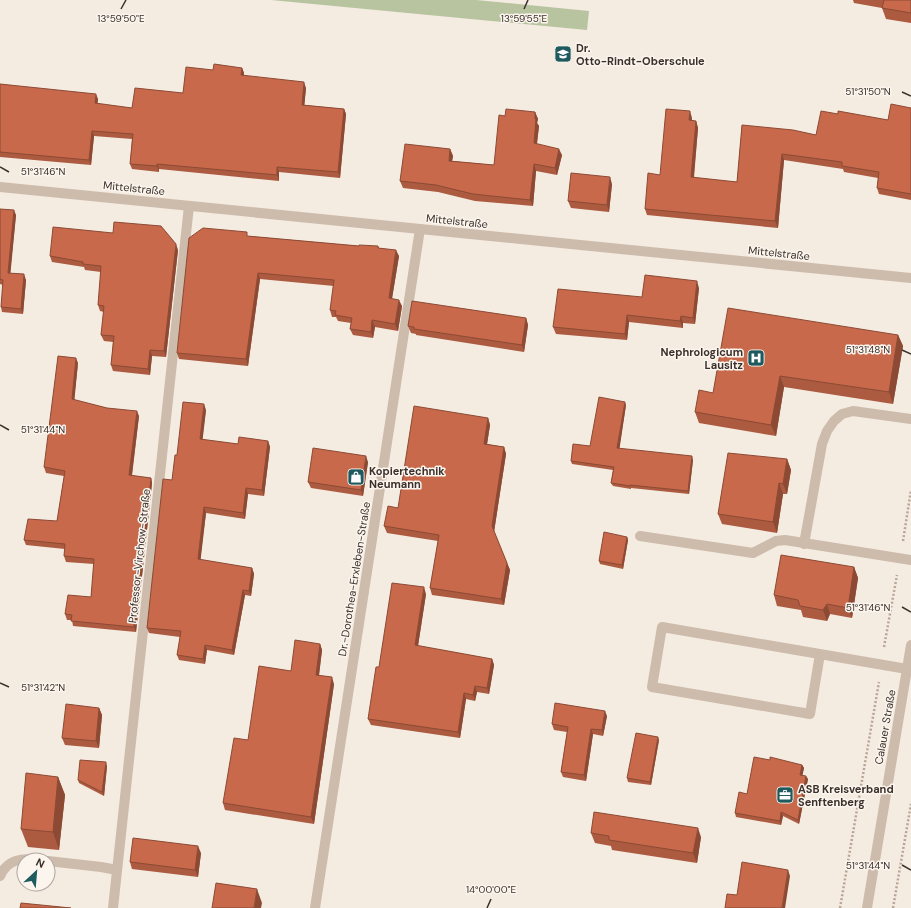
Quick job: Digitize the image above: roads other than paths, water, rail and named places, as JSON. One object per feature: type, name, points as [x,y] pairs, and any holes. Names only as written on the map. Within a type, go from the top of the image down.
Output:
[{"type":"street","name":"Mittelstraße","points":[[0,187],[911,278]]},
{"type":"street","name":"Professor-Virchow-Straße","points":[[113,908],[189,206]]},
{"type":"street","name":"Dr.-Dorothea-Erxleben-Straße","points":[[315,908],[420,229]]},
{"type":"street","points":[[804,544],[822,444],[827,431],[834,421],[842,414],[853,411],[911,419]]},
{"type":"street","points":[[640,536],[753,553],[776,541],[785,540],[911,560]]},
{"type":"street","points":[[820,654],[810,714],[652,687],[662,627],[820,654],[882,665],[907,669]]},
{"type":"street","name":"Calauer Straße","points":[[867,908],[911,644]]},
{"type":"street","points":[[0,876],[4,868],[16,861]]},
{"type":"street","points":[[56,862],[117,870]]},
{"type":"place","name":"Dr. Otto-Rindt-Oberschule","points":[[563,54]]},
{"type":"place","name":"Nephrologicum Lausitz","points":[[756,358]]},
{"type":"place","name":"Kopiertechnik Neumann","points":[[356,477]]},
{"type":"place","name":"ASB Kreisverband Senftenberg","points":[[785,795]]}]
